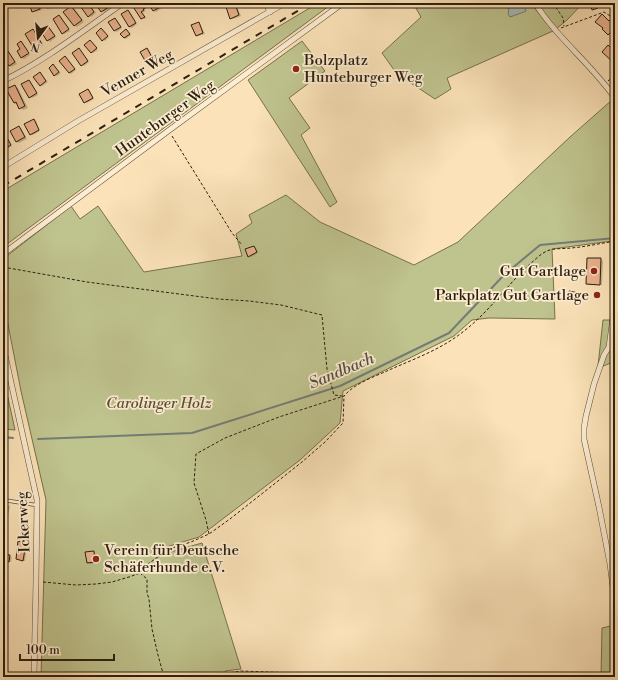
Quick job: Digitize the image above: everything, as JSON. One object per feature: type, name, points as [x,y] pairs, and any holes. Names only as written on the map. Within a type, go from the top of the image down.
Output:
[{"type":"street","points":[[3,81],[48,55],[123,3]]},
{"type":"street","points":[[266,3],[270,12]]},
{"type":"street","name":"Venner Weg","points":[[3,167],[78,121],[285,3]]},
{"type":"street","name":"Hunteburger Weg","points":[[3,254],[168,130],[343,3]]},
{"type":"street","points":[[535,3],[556,31],[605,84],[615,98]]},
{"type":"street","points":[[615,236],[613,318],[609,347],[604,355],[594,384],[584,428],[584,439],[610,564],[615,603]]},
{"type":"street","name":"Ickerweg","points":[[3,346],[37,500],[34,677]]},
{"type":"lane","points":[[3,500],[37,505]]},
{"type":"path","points":[[553,3],[563,18],[564,27],[604,12],[615,19]]},
{"type":"path","points":[[605,84],[615,75]]},
{"type":"path","points":[[168,130],[232,233],[242,245]]},
{"type":"path","points":[[209,534],[194,482],[196,454],[225,438],[279,417],[344,396],[354,387],[371,378],[427,354],[446,343],[464,331],[489,308],[522,271],[541,254],[548,250],[615,242]]},
{"type":"path","points":[[3,268],[101,284],[218,299],[281,305],[322,315],[327,369],[334,395],[344,396]]},
{"type":"path","points":[[36,581],[76,585],[96,584],[123,579],[140,573],[148,564],[169,549],[209,534],[302,462],[325,442],[342,423],[344,396]]},
{"type":"path","points":[[140,573],[147,579],[147,592],[152,629],[164,677]]},
{"type":"path","points":[[201,677],[241,671],[405,677]]},
{"type":"green space","points":[[318,3],[333,3],[3,247],[3,191]]},
{"type":"green space","points":[[413,3],[532,3],[553,31],[447,78],[451,89],[435,99],[397,74],[382,53],[421,17]]},
{"type":"green space","points":[[537,3],[583,3],[556,29]]},
{"type":"green space","points":[[302,41],[325,71],[289,98],[310,128],[301,135],[337,202],[330,207],[248,80]]},
{"type":"green space","name":"Carolinger Holz","points":[[613,99],[615,101],[615,213],[612,241],[552,249],[555,319],[489,318],[472,320],[454,336],[343,391],[340,423],[300,460],[199,537],[166,547],[167,553],[202,543],[241,669],[225,671],[227,676],[242,675],[298,677],[41,677],[46,500],[21,391],[3,299],[3,259],[71,206],[80,219],[98,206],[144,272],[242,256],[236,234],[252,223],[249,215],[286,195],[320,222],[414,265],[458,242],[570,137]]},
{"type":"green space","points":[[603,320],[611,320],[608,347],[615,348],[615,356],[613,362],[601,367],[598,366]]},
{"type":"green space","points":[[3,375],[15,430],[3,429]]},
{"type":"green space","points":[[615,625],[615,677],[601,677],[602,628]]},
{"type":"shaded area","points":[[500,3],[523,3],[526,11],[510,17],[508,14],[509,9]]},
{"type":"building","points":[[29,3],[38,3],[40,9],[32,12]]},
{"type":"building","points":[[45,3],[55,3],[56,5],[47,8]]},
{"type":"building","points":[[78,3],[88,3],[94,12],[88,17]]},
{"type":"building","points":[[95,3],[106,3],[109,7],[101,12]]},
{"type":"building","points":[[135,3],[141,3],[145,8],[141,12],[145,17],[141,19],[132,5]]},
{"type":"building","points":[[148,3],[158,3],[160,7],[153,11]]},
{"type":"building","points":[[597,3],[598,8],[592,10],[590,4]]},
{"type":"building","points":[[235,4],[239,15],[230,19],[226,7]]},
{"type":"building","points":[[71,6],[82,20],[74,26],[63,12]]},
{"type":"building","points":[[128,10],[136,23],[129,27],[121,14]]},
{"type":"building","points":[[602,14],[609,21],[612,18],[615,21],[615,28],[608,35],[602,29],[603,28],[595,22]]},
{"type":"building","points":[[59,15],[69,29],[62,34],[53,19]]},
{"type":"building","points":[[115,18],[121,27],[114,31],[108,22]]},
{"type":"building","points":[[199,22],[203,33],[196,36],[191,25]]},
{"type":"building","points":[[47,25],[55,36],[47,41],[40,30]]},
{"type":"building","points":[[101,28],[108,36],[102,41],[96,33]]},
{"type":"building","points":[[33,29],[42,44],[34,49],[25,34]]},
{"type":"building","points":[[126,29],[130,34],[124,38],[120,34]]},
{"type":"building","points":[[90,40],[97,48],[91,53],[84,45]]},
{"type":"building","points":[[21,41],[29,53],[21,58],[17,51],[20,49],[17,44]]},
{"type":"building","points":[[615,44],[615,64],[602,52],[608,45],[611,48]]},
{"type":"building","points":[[79,48],[88,61],[81,66],[72,53]]},
{"type":"building","points":[[147,48],[154,61],[147,64],[140,52]]},
{"type":"building","points":[[8,51],[15,62],[9,66],[3,57],[3,55]]},
{"type":"building","points":[[65,56],[75,69],[69,73],[59,61]]},
{"type":"building","points":[[53,64],[59,72],[54,76],[49,68]]},
{"type":"building","points":[[40,72],[46,81],[40,86],[33,77]]},
{"type":"building","points":[[29,80],[37,93],[29,98],[21,84]]},
{"type":"building","points":[[15,85],[25,106],[19,109],[16,102],[14,103],[6,89]]},
{"type":"building","points":[[88,89],[93,98],[84,103],[79,94]]},
{"type":"building","points":[[34,119],[39,130],[30,135],[24,124]]},
{"type":"building","points":[[19,126],[25,137],[16,142],[10,131]]},
{"type":"building","points":[[5,134],[11,145],[4,149],[3,135]]},
{"type":"building","points":[[254,246],[257,252],[248,257],[245,249]]},
{"type":"building","name":"Gut Gartlage","points":[[587,258],[601,258],[600,285],[586,284]]},
{"type":"building","points":[[569,291],[579,293],[578,297],[569,296]]},
{"type":"building","points":[[3,502],[7,503],[3,524]]},
{"type":"building","points":[[18,541],[26,543],[23,561],[16,559]]},
{"type":"building","name":"Verein für Deutsche Schäferhunde e.V.","points":[[94,551],[95,562],[87,563],[85,552]]},
{"type":"building","points":[[3,554],[10,555],[9,562],[3,561]]},
{"type":"waterway","name":"Sandbach","points":[[38,439],[192,433],[340,386],[449,333],[504,275],[540,245],[615,238]]},
{"type":"waterway","name":"Sandbach","points":[[3,437],[13,438]]},
{"type":"railway","points":[[3,186],[311,3]]},
{"type":"place","name":"Bolzplatz Hunteburger Weg","points":[[296,69]]},
{"type":"place","name":"Gut Gartlage","points":[[594,271]]},
{"type":"place","name":"Parkplatz Gut Gartlage","points":[[597,295]]},
{"type":"place","name":"Verein für Deutsche Schäferhunde e.V.","points":[[96,559]]}]
